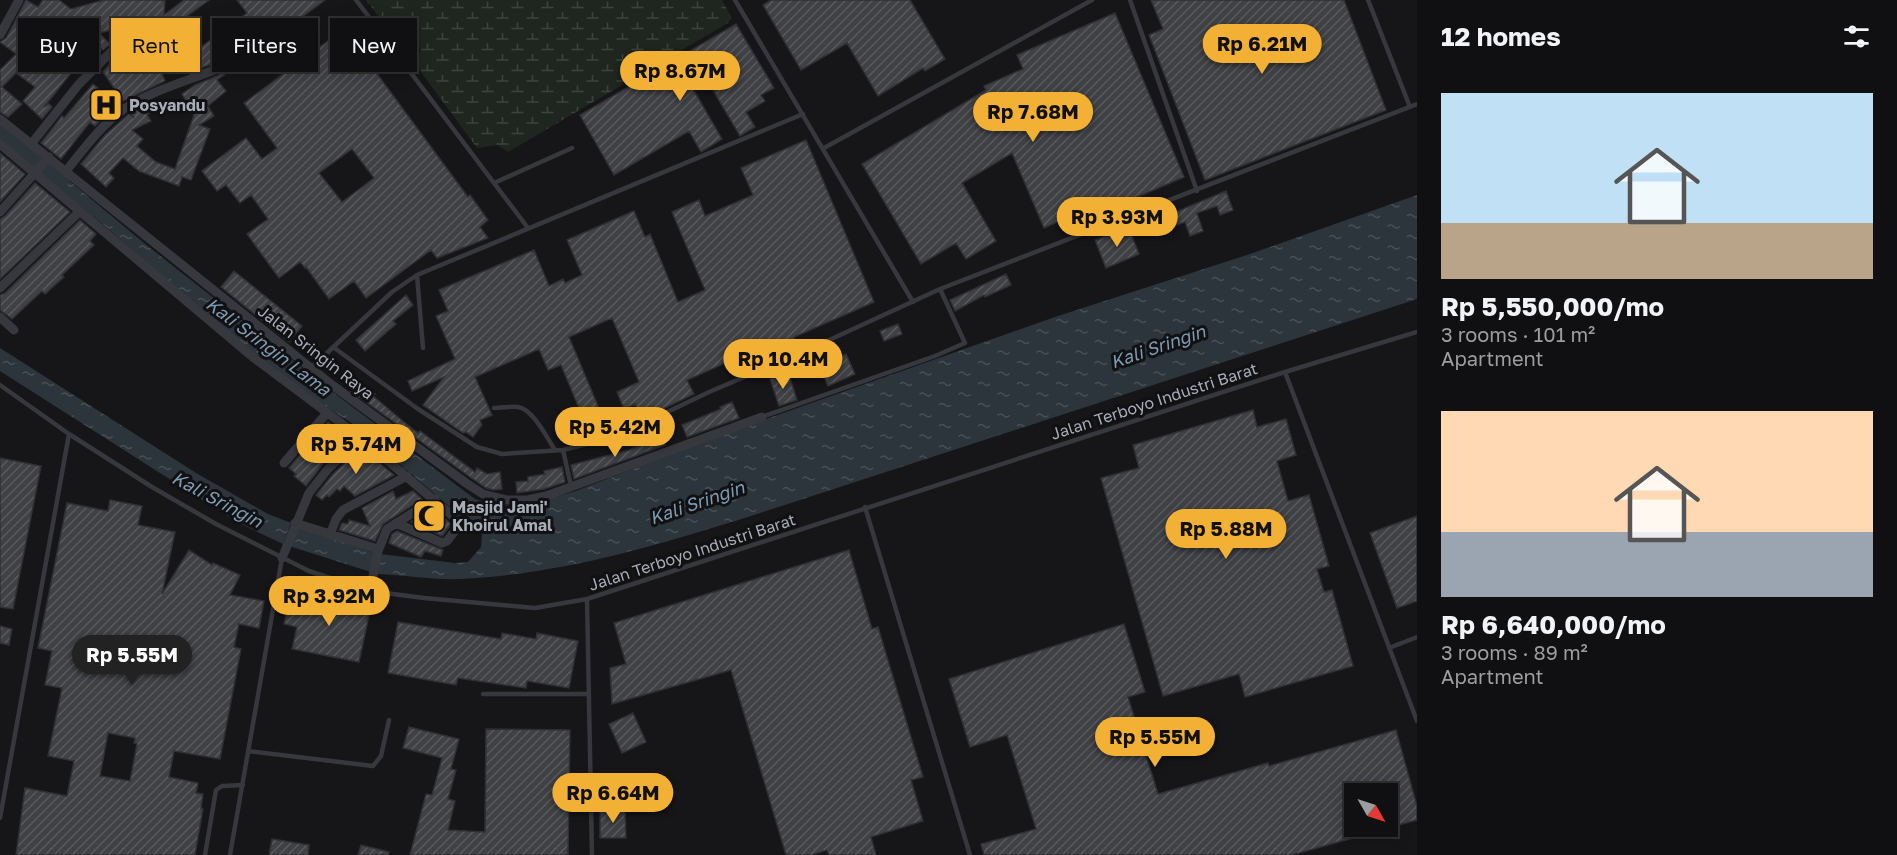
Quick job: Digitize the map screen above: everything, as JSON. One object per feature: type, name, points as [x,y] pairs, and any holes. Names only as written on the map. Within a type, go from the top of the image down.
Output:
[{"type":"street","points":[[0,35],[19,0]]},
{"type":"street","points":[[32,143],[79,84],[111,52]]},
{"type":"street","points":[[66,171],[96,135],[123,110],[142,99],[212,71]]},
{"type":"street","name":"Jalan Sringin Raya","points":[[0,119],[311,368],[483,494],[507,500],[527,500],[762,417]]},
{"type":"street","points":[[0,144],[36,172],[245,351],[361,438],[461,523],[445,543],[396,523]]},
{"type":"street","points":[[0,212],[48,157]]},
{"type":"street","points":[[0,288],[80,212]]},
{"type":"street","points":[[0,317],[14,330]]},
{"type":"street","points":[[284,463],[327,414]]},
{"type":"street","points":[[283,554],[316,483],[361,438]]},
{"type":"street","points":[[330,535],[336,519],[343,510],[407,476]]},
{"type":"street","points":[[370,587],[378,550],[387,529],[435,499]]},
{"type":"street","points":[[295,524],[378,550]]},
{"type":"lane","points":[[356,0],[528,228]]},
{"type":"lane","points":[[735,0],[913,302]]},
{"type":"lane","points":[[824,148],[1092,0]]},
{"type":"lane","points":[[1130,0],[1197,190]]},
{"type":"lane","points":[[1368,0],[1410,107]]},
{"type":"lane","points":[[333,347],[418,410],[477,447],[502,454],[563,450],[591,443],[638,426],[940,289],[1417,104]]},
{"type":"lane","points":[[311,368],[392,292],[417,275],[803,114]]},
{"type":"lane","points":[[494,183],[572,148]]},
{"type":"lane","points":[[417,275],[423,348]]},
{"type":"lane","name":"Jalan Sringin Raya","points":[[762,417],[935,356],[965,343],[940,289]]},
{"type":"lane","name":"Jalan Terboyo Industri Barat","points":[[0,386],[152,487],[283,554],[309,571],[424,598],[534,608],[587,599],[1285,372],[1417,332]]},
{"type":"lane","points":[[1285,372],[1417,721]]},
{"type":"lane","points":[[494,408],[520,407],[525,410],[555,450]]},
{"type":"lane","points":[[0,818],[69,434]]},
{"type":"lane","points":[[563,450],[571,486]]},
{"type":"lane","points":[[866,507],[970,855]]},
{"type":"lane","points":[[230,855],[283,554]]},
{"type":"lane","points":[[587,599],[592,855]]},
{"type":"lane","points":[[1389,648],[1417,637]]},
{"type":"lane","points":[[483,694],[589,694]]},
{"type":"lane","points":[[249,750],[373,766],[381,756],[389,720]]},
{"type":"lane","points":[[205,855],[216,790],[222,786],[243,785]]},
{"type":"green space","points":[[366,0],[722,0],[732,18],[728,23],[508,152],[498,145],[477,148],[417,67],[417,55],[420,52],[417,18],[380,18]]},
{"type":"water","name":"Kali Sringin","points":[[48,163],[144,243],[334,393],[475,499],[494,505],[523,506],[576,491],[715,437],[1055,317],[1247,255],[1417,195],[1417,299],[757,514],[647,547],[574,564],[499,576],[450,579],[378,574],[380,554],[455,563],[468,562],[481,547],[482,534],[350,422],[317,401],[223,330],[105,226],[40,174]]},
{"type":"water","name":"Kali Sringin","points":[[0,348],[196,473],[268,514],[291,523],[283,544],[237,522],[0,371]]},
{"type":"water","points":[[298,526],[375,553],[371,572],[289,546]]},
{"type":"building","points":[[26,0],[38,7],[43,0],[59,0],[71,9],[104,0],[157,0],[165,1],[164,15],[184,0],[209,0],[185,18],[111,18],[111,30],[99,33],[99,18],[18,18],[18,72],[72,72],[44,107],[49,104],[52,107],[42,119],[23,101],[35,87],[16,73],[2,87],[22,104],[8,117],[0,112],[0,70],[16,54],[0,42],[6,38]]},
{"type":"building","points":[[237,0],[325,0],[301,18],[240,18],[247,13]]},
{"type":"building","points":[[771,0],[910,0],[945,59],[925,71],[923,68],[878,96],[847,43],[801,70],[763,5]]},
{"type":"building","points":[[1151,0],[1344,0],[1386,110],[1205,180],[1149,35],[1163,29]]},
{"type":"building","points":[[1115,13],[1184,177],[1086,219],[1082,211],[1044,228],[1012,153],[962,183],[996,241],[966,259],[956,243],[921,264],[862,164],[986,90],[984,86],[1023,69],[1017,55]]},
{"type":"building","points":[[736,24],[774,88],[761,95],[765,101],[746,112],[755,127],[740,136],[707,80],[693,89],[722,139],[701,152],[689,131],[614,175],[580,115]]},
{"type":"building","points":[[99,33],[110,44],[103,50],[99,46]]},
{"type":"building","points":[[212,39],[212,64],[200,68],[200,48]]},
{"type":"building","points":[[330,39],[330,72],[376,72],[468,197],[470,195],[488,220],[480,227],[488,238],[437,258],[431,250],[366,298],[354,281],[329,299],[300,262],[279,278],[247,234],[268,219],[251,195],[240,203],[226,185],[217,191],[202,171],[246,138],[262,159],[277,148],[244,103],[286,72],[318,72],[318,48]],"holes":[[[352,149],[374,178],[342,202],[319,173]]]},
{"type":"building","points":[[111,63],[111,72],[161,72],[165,81],[123,101],[103,72]]},
{"type":"building","points":[[228,72],[217,80],[226,91],[208,106],[214,116],[199,125],[210,129],[191,180],[182,177],[179,186],[139,171],[123,158],[109,173],[114,178],[106,187],[81,164],[105,135],[129,114],[134,118],[131,113],[150,102],[155,109],[147,115],[151,121],[132,130],[143,139],[137,146],[156,162],[175,169],[194,115],[182,94],[195,85]]},
{"type":"building","points":[[93,84],[114,101],[104,114],[106,115],[95,126],[90,122],[61,159],[41,143],[62,116],[64,118]]},
{"type":"building","points":[[806,140],[874,302],[794,337],[796,341],[764,354],[761,347],[687,380],[694,394],[642,419],[635,404],[624,409],[617,392],[639,382],[612,318],[569,337],[608,430],[598,435],[593,422],[586,425],[561,365],[548,370],[539,349],[475,377],[492,415],[480,420],[482,425],[473,437],[466,432],[463,433],[423,405],[444,377],[412,391],[408,381],[455,359],[436,316],[448,311],[439,290],[534,250],[549,286],[563,279],[565,283],[582,275],[567,240],[634,211],[645,237],[650,234],[678,302],[705,290],[672,212],[699,200],[705,216],[753,195],[741,168]]},
{"type":"building","points":[[0,153],[25,174],[0,202]]},
{"type":"building","points":[[35,183],[70,212],[0,279],[0,219]]},
{"type":"building","points":[[1226,191],[1233,210],[1220,215],[1217,206],[1197,213],[1203,231],[1190,236],[1185,222],[1158,232],[1156,226],[1141,232],[1138,223],[1168,212],[1171,214]]},
{"type":"building","points":[[80,220],[96,234],[90,241],[94,245],[62,275],[64,277],[45,294],[42,291],[12,319],[0,310],[0,295],[5,293]]},
{"type":"building","points":[[1129,228],[1139,254],[1106,268],[1095,240]]},
{"type":"building","points":[[234,271],[302,326],[289,342],[221,287]]},
{"type":"building","points":[[1006,274],[1011,285],[985,297],[984,295],[955,311],[950,300]]},
{"type":"building","points":[[406,295],[413,305],[393,321],[396,324],[365,351],[356,340]]},
{"type":"building","points":[[898,324],[902,334],[884,341],[880,331]]},
{"type":"building","points":[[846,354],[855,374],[828,386],[819,366]]},
{"type":"building","points":[[782,375],[784,380],[790,378],[797,400],[779,406],[770,379]]},
{"type":"building","points":[[357,383],[375,394],[373,396],[418,433],[420,431],[475,472],[477,468],[487,474],[500,472],[502,489],[486,488],[351,391]]},
{"type":"building","points":[[732,402],[739,418],[687,437],[682,425]]},
{"type":"building","points":[[1253,410],[1257,427],[1286,419],[1296,455],[1277,461],[1288,501],[1309,495],[1329,566],[1317,569],[1324,592],[1332,590],[1353,666],[1245,697],[1239,674],[1163,696],[1101,478],[1139,468],[1133,445]]},
{"type":"building","points":[[328,422],[351,439],[323,464],[306,486],[294,476],[296,474],[289,468]]},
{"type":"building","points":[[660,434],[665,445],[574,479],[571,465],[629,450]]},
{"type":"building","points":[[361,447],[394,475],[355,496],[344,486],[340,491],[337,489],[322,500],[316,495],[333,474]]},
{"type":"building","points":[[0,458],[41,466],[13,609],[0,607]]},
{"type":"building","points":[[562,467],[565,482],[544,489],[517,493],[516,482],[528,481],[528,477],[545,474],[544,471]]},
{"type":"building","points":[[393,491],[396,499],[413,491],[422,499],[383,524],[375,541],[339,530],[342,523],[348,524],[349,520],[370,526],[362,508]]},
{"type":"building","points":[[110,500],[142,506],[138,525],[175,532],[162,594],[189,550],[212,565],[213,563],[240,575],[230,595],[264,601],[259,628],[239,624],[234,647],[241,649],[220,759],[174,751],[169,777],[198,783],[196,793],[203,794],[201,808],[203,809],[195,855],[16,855],[25,788],[67,796],[74,761],[48,756],[62,688],[45,685],[52,651],[38,648],[67,503],[108,511]],"holes":[[[108,733],[135,738],[134,743],[137,744],[130,781],[100,776]]]},
{"type":"building","points":[[433,508],[451,524],[442,536],[411,522]]},
{"type":"building","points":[[1417,516],[1417,601],[1397,608],[1370,533]]},
{"type":"building","points":[[397,531],[443,550],[441,556],[425,551],[421,557],[389,543],[392,534]]},
{"type":"building","points":[[849,550],[872,629],[878,627],[923,777],[911,780],[923,821],[871,837],[876,855],[829,855],[827,850],[812,855],[786,855],[731,670],[612,704],[610,668],[626,664],[614,623]]},
{"type":"building","points":[[314,594],[371,606],[359,662],[292,649],[297,627],[284,624],[289,602],[311,606]]},
{"type":"building","points":[[398,622],[501,639],[502,633],[536,639],[537,633],[578,641],[569,688],[527,681],[526,688],[458,678],[456,685],[388,673]]},
{"type":"building","points":[[1124,624],[1145,692],[1128,697],[1158,794],[1396,730],[1417,806],[1417,820],[1398,825],[1398,783],[1344,783],[1344,837],[1356,837],[1292,855],[984,855],[981,844],[1036,829],[1007,735],[970,747],[949,679]]},
{"type":"building","points":[[0,626],[12,629],[9,645],[0,643]]},
{"type":"building","points":[[633,713],[646,742],[622,753],[609,724]]},
{"type":"building","points":[[409,727],[459,739],[451,769],[456,770],[448,799],[455,801],[448,830],[485,832],[486,729],[570,730],[568,855],[410,855],[426,794],[432,795],[442,758],[403,748]]},
{"type":"building","points":[[600,810],[625,810],[626,838],[600,838]]},
{"type":"building","points":[[272,839],[309,845],[308,855],[269,855]]},
{"type":"building","points":[[361,845],[389,852],[388,855],[358,855]]},
{"type":"waterway","name":"Kali Sringin Lama","points":[[0,130],[59,179]]},
{"type":"place","name":"Posyandu","points":[[106,105]]},
{"type":"place","name":"Masjid Jami' Khoirul Amal","points":[[429,516]]}]
